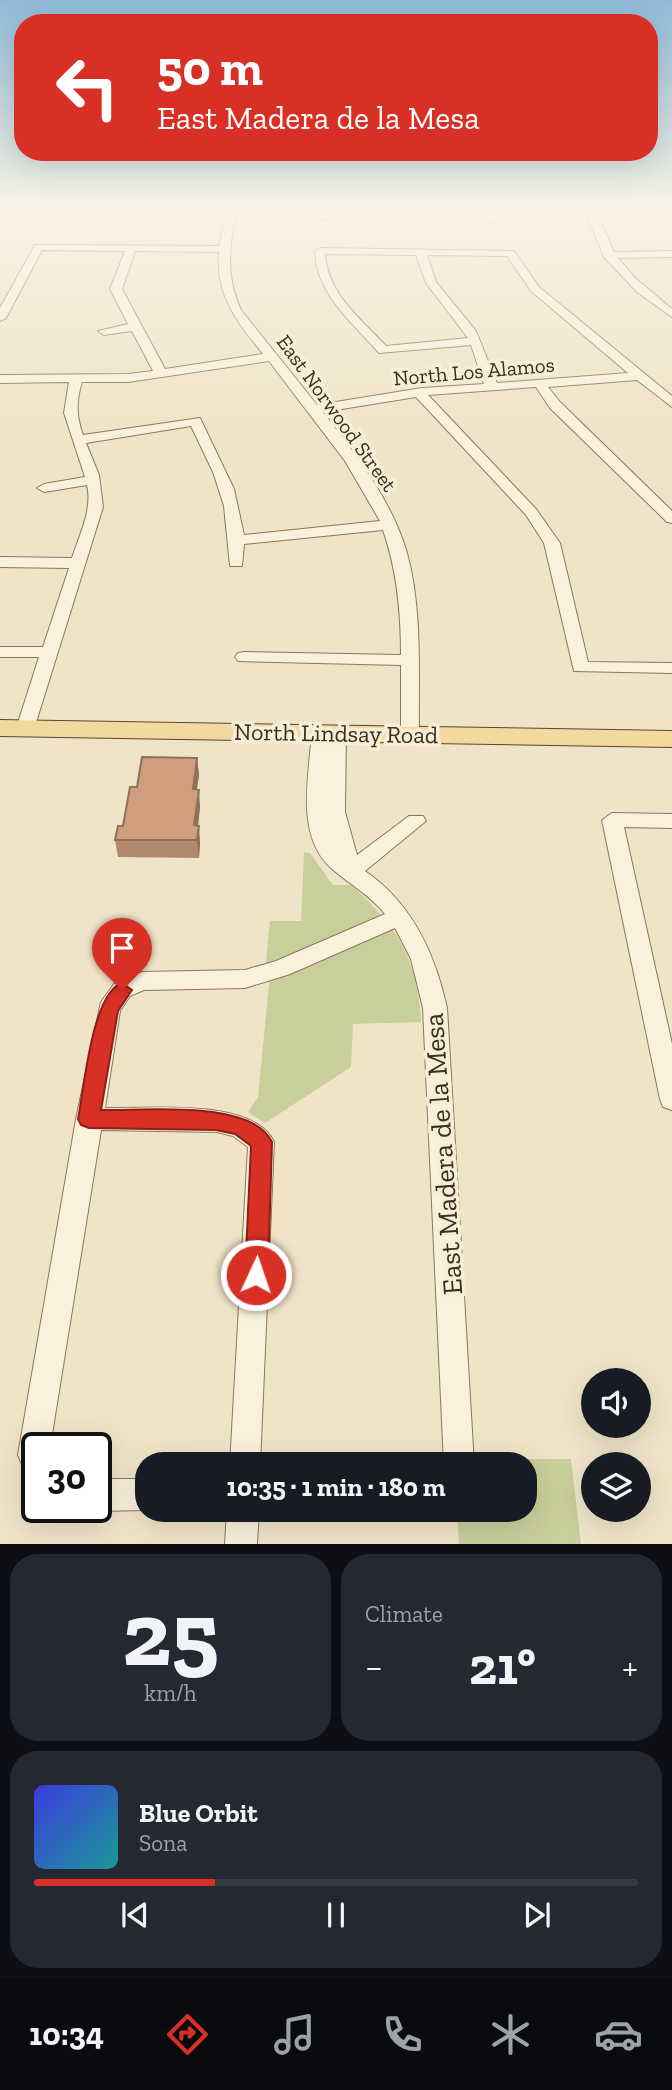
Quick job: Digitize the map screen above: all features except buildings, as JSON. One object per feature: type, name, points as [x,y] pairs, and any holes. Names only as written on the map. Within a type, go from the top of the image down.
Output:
[{"type":"main road","name":"North Lindsay Road","points":[[0,728],[672,739]]},
{"type":"street","points":[[0,318],[21,280]]},
{"type":"street","points":[[119,280],[116,289],[161,373]]},
{"type":"street","name":"East Norwood Street","points":[[223,280],[236,311],[375,498],[388,525],[398,551],[404,579],[410,734]]},
{"type":"street","points":[[325,280],[334,294],[383,350],[475,341]]},
{"type":"street","points":[[428,280],[459,314],[475,341],[491,385]]},
{"type":"street","points":[[529,280],[535,289],[672,402]]},
{"type":"street","points":[[628,280],[672,314]]},
{"type":"street","points":[[104,331],[136,327]]},
{"type":"street","points":[[0,379],[76,381],[128,378],[271,357]]},
{"type":"street","name":"North Los Alamos","points":[[312,410],[491,385],[640,376]]},
{"type":"street","points":[[25,729],[96,507],[97,492],[68,405],[76,381]]},
{"type":"street","points":[[540,384],[555,404],[672,519]]},
{"type":"street","points":[[419,393],[531,512],[552,543],[580,667],[672,668]]},
{"type":"street","points":[[78,440],[195,421],[219,468],[233,504],[238,540],[236,562]]},
{"type":"street","points":[[44,488],[93,480]]},
{"type":"street","points":[[238,540],[388,525]]},
{"type":"street","points":[[0,562],[78,563]]},
{"type":"street","points":[[0,652],[50,653]]},
{"type":"street","points":[[244,657],[409,660]]},
{"type":"street","name":"East Madera de la Mesa","points":[[329,732],[319,826],[323,842],[333,859],[352,870],[378,892],[399,917],[418,944],[429,973],[435,1008],[458,1452]]},
{"type":"street","points":[[672,821],[612,820],[672,1099]]},
{"type":"street","points":[[352,870],[416,821]]},
{"type":"street","points":[[37,1432],[109,1009],[122,990],[142,981],[245,979],[282,968],[399,917]]},
{"type":"street","points":[[89,1119],[216,1121],[240,1126],[261,1142],[246,1452]]},
{"type":"street","points":[[112,1495],[135,1495]]},
{"type":"street","points":[[241,1544],[242,1522]]},
{"type":"green space","points":[[304,852],[310,853],[333,885],[351,885],[392,930],[402,945],[416,980],[421,1022],[353,1024],[351,1067],[265,1123],[248,1112],[258,1097],[269,984],[266,961],[270,921],[301,921]]},
{"type":"green space","points":[[537,1459],[571,1459],[581,1544],[459,1544],[458,1522],[537,1522]]},
{"type":"route","points":[[122,990],[109,1009],[89,1119],[216,1121],[240,1126],[261,1142],[256,1275]]}]
